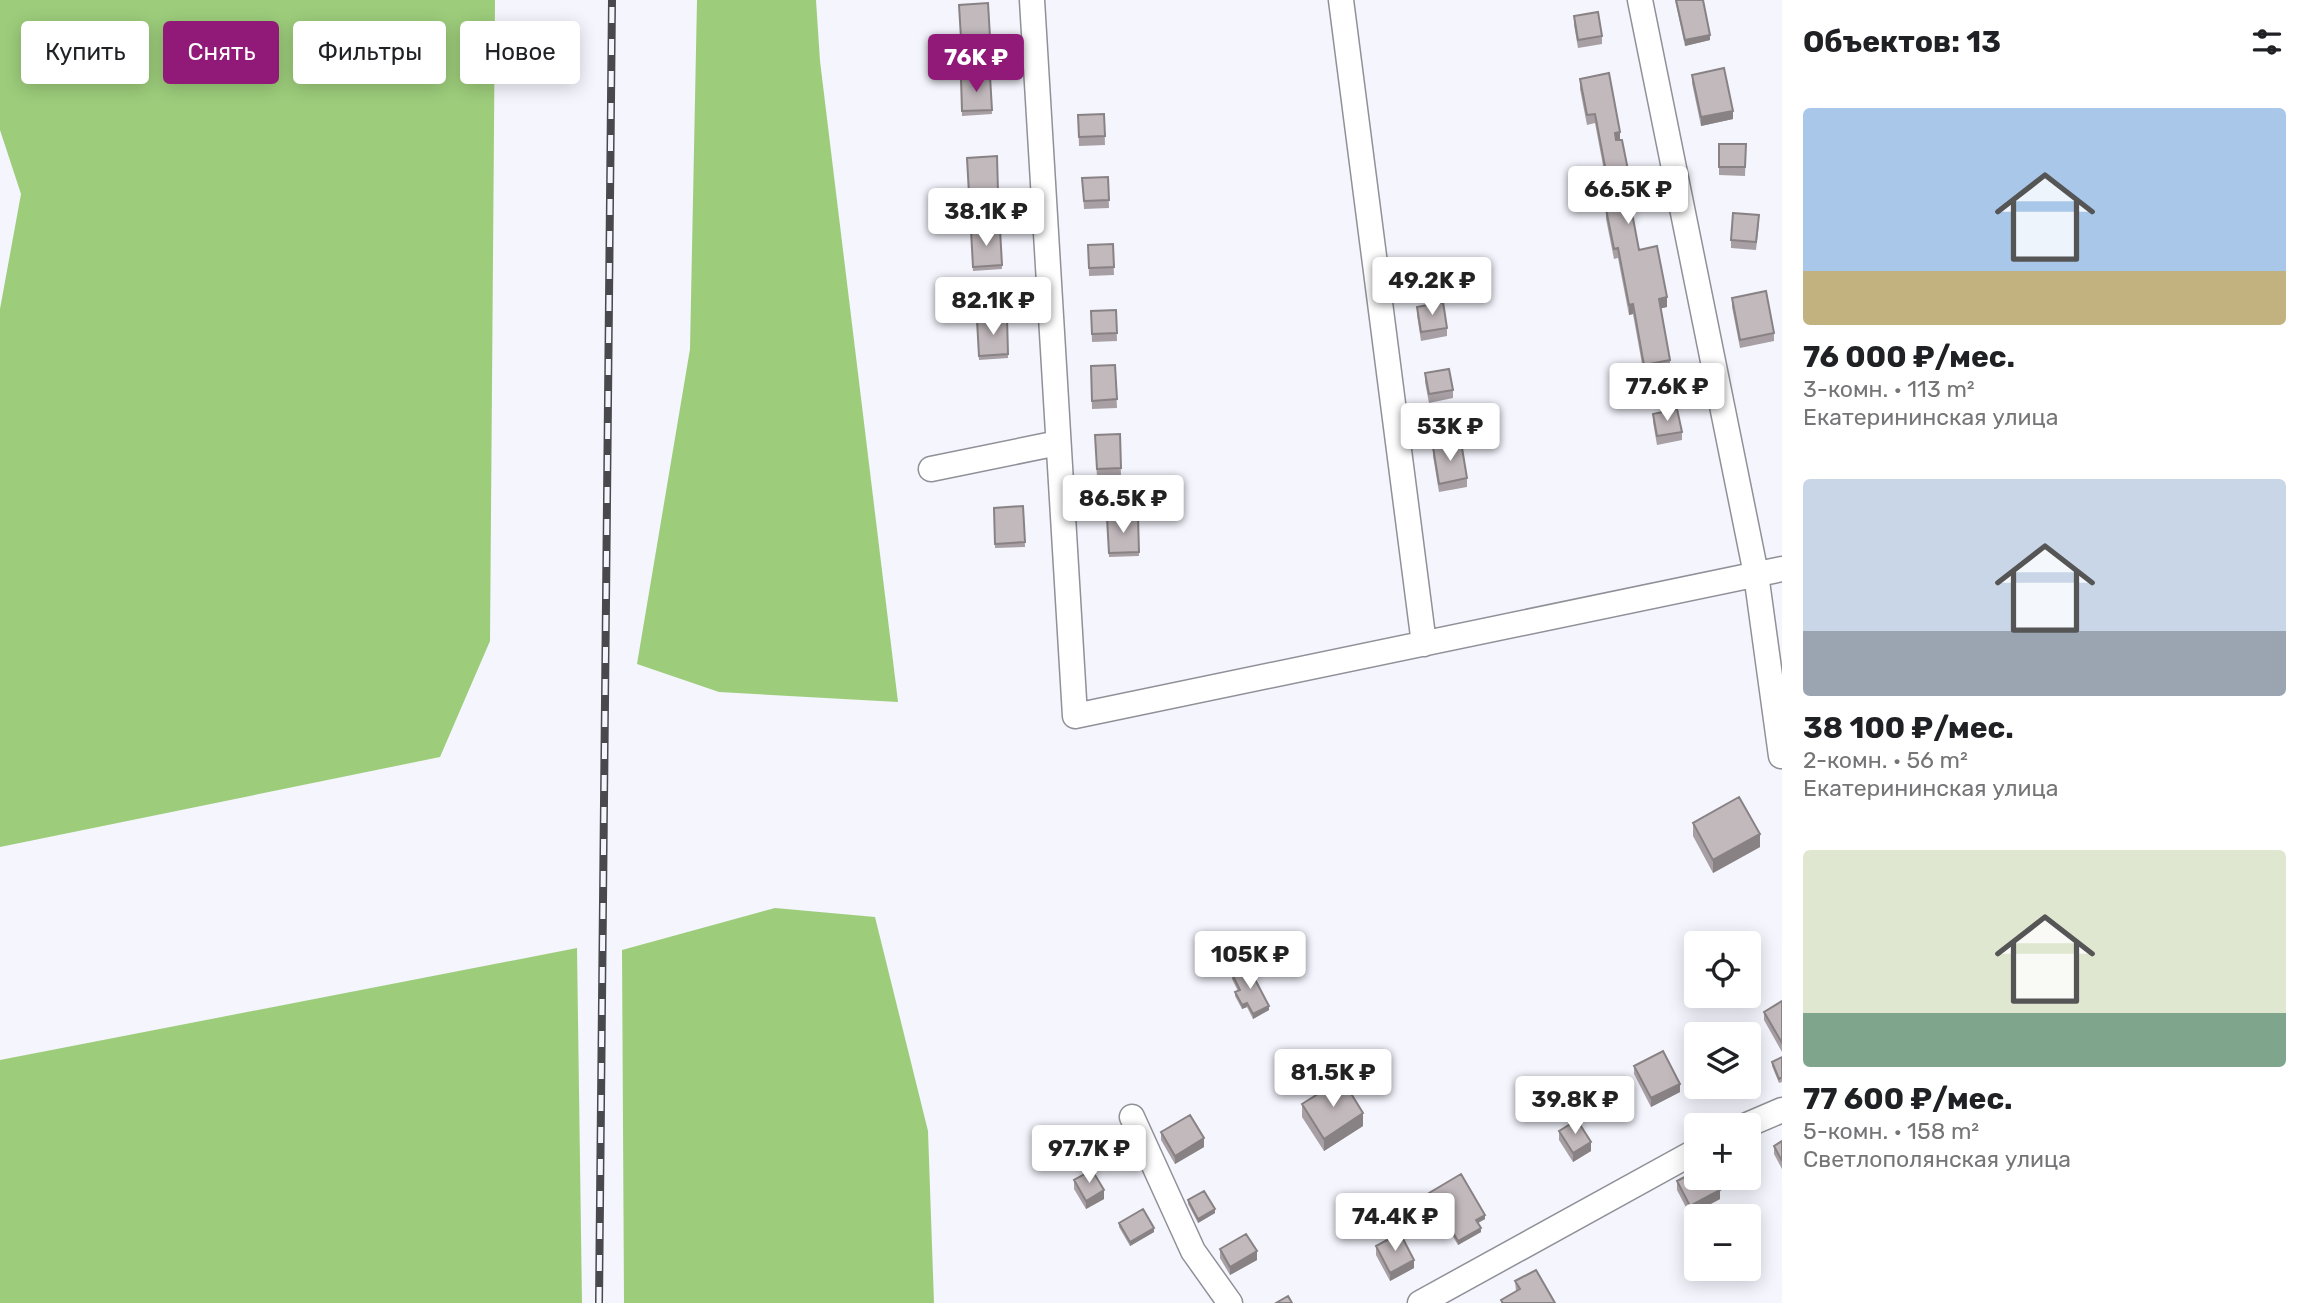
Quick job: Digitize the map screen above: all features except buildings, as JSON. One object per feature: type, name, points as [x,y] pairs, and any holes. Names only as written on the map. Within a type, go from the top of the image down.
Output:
[{"type":"street","points":[[1031,0],[1075,716],[1782,569]]},
{"type":"street","points":[[1341,0],[1424,645]]},
{"type":"street","points":[[1640,0],[1756,574],[1781,756]]},
{"type":"street","points":[[931,469],[1058,443]]},
{"type":"street","points":[[1761,1119],[1782,1110]]},
{"type":"street","points":[[1132,1116],[1193,1251],[1230,1303]]},
{"type":"street","points":[[1420,1303],[1684,1158]]},
{"type":"green space","points":[[0,0],[495,0],[495,21],[460,21],[460,84],[494,84],[490,641],[440,757],[0,847],[0,309],[21,194],[0,130]]},
{"type":"green space","points":[[697,0],[816,0],[820,61],[898,702],[719,692],[637,664],[690,349]]},
{"type":"green space","points":[[775,908],[875,917],[928,1131],[934,1303],[624,1303],[622,950]]},
{"type":"green space","points":[[577,948],[582,1303],[0,1303],[0,1060]]},
{"type":"railway","points":[[599,1303],[612,0]]}]
